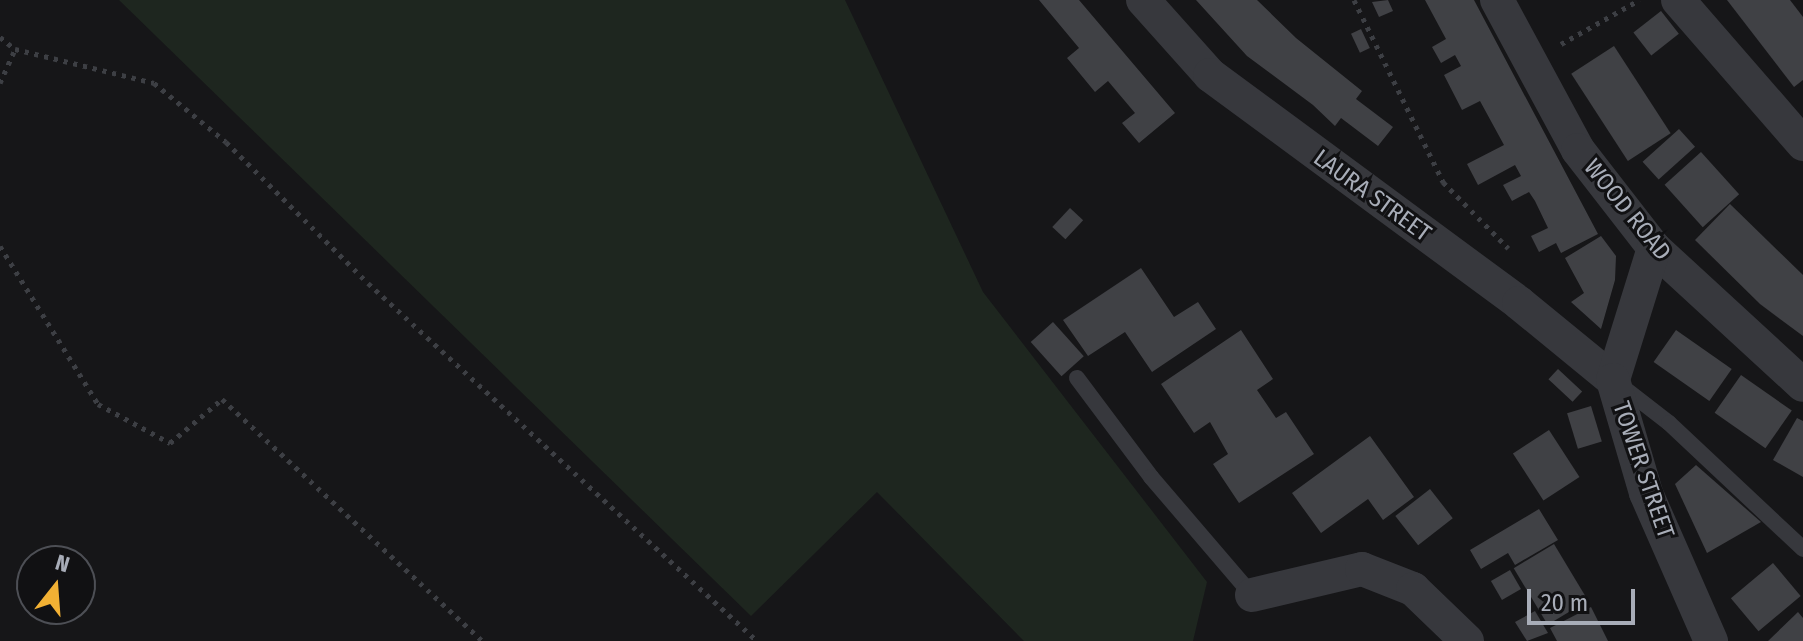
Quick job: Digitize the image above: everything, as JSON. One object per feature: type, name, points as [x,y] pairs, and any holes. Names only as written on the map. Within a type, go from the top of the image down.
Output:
[{"type":"street","name":"LAURA STREET","points":[[1143,0],[1210,75],[1519,303],[1613,380]]},
{"type":"street","name":"WOOD ROAD","points":[[1497,0],[1578,150],[1654,248],[1803,385]]},
{"type":"street","points":[[1678,0],[1803,144]]},
{"type":"street","name":"TOWER STREET","points":[[1654,248],[1613,380],[1646,493],[1711,641]]},
{"type":"street","points":[[1252,595],[1362,569],[1413,589],[1467,641]]},
{"type":"lane","points":[[1077,378],[1151,477],[1252,595]]},
{"type":"lane","points":[[1613,380],[1669,423],[1803,549]]},
{"type":"path","points":[[1354,0],[1443,182],[1511,252]]},
{"type":"path","points":[[1529,62],[1639,0]]},
{"type":"path","points":[[0,37],[15,49],[154,83],[226,142],[368,283],[757,641]]},
{"type":"path","points":[[0,83],[15,49]]},
{"type":"path","points":[[0,246],[98,404],[170,443],[222,399],[482,641]]},
{"type":"shaded area","points":[[119,0],[845,0],[983,292],[1207,582],[1193,641],[1024,641],[877,492],[751,616]]},
{"type":"building","points":[[1039,0],[1079,0],[1175,113],[1139,143],[1122,123],[1135,113],[1108,81],[1095,92],[1067,58],[1079,48]]},
{"type":"building","points":[[1196,0],[1257,0],[1296,38],[1362,91],[1356,99],[1393,127],[1378,146],[1341,118],[1335,126],[1313,105],[1247,56]]},
{"type":"building","points":[[1388,0],[1393,11],[1379,17],[1372,2]]},
{"type":"building","points":[[1425,0],[1474,0],[1598,234],[1561,253],[1556,243],[1539,252],[1531,236],[1548,228],[1535,201],[1529,192],[1512,201],[1503,185],[1521,176],[1515,165],[1478,185],[1467,164],[1504,145],[1480,101],[1462,110],[1444,75],[1461,66],[1455,55],[1441,63],[1432,47],[1446,39]]},
{"type":"building","points":[[1727,0],[1790,0],[1803,17],[1803,80],[1794,87]]},
{"type":"building","points":[[1661,11],[1679,34],[1651,55],[1633,33]]},
{"type":"building","points":[[1361,29],[1370,48],[1360,53],[1351,34]]},
{"type":"building","points":[[1614,46],[1671,133],[1628,161],[1571,74]]},
{"type":"building","points":[[1679,129],[1695,147],[1659,180],[1643,162]]},
{"type":"building","points":[[1701,152],[1739,194],[1703,227],[1665,185]]},
{"type":"building","points":[[1730,204],[1803,275],[1803,336],[1760,304],[1695,240]]},
{"type":"building","points":[[1070,208],[1083,220],[1065,239],[1052,227]]},
{"type":"building","points":[[1601,236],[1616,256],[1615,280],[1601,329],[1571,302],[1584,293],[1565,258]]},
{"type":"building","points":[[1141,268],[1174,317],[1198,302],[1216,329],[1152,372],[1125,332],[1088,356],[1063,320]]},
{"type":"building","points":[[1053,322],[1084,356],[1061,376],[1031,342]]},
{"type":"building","points":[[1241,330],[1273,379],[1257,390],[1276,418],[1286,412],[1314,454],[1239,503],[1213,464],[1228,454],[1210,422],[1194,433],[1161,384]]},
{"type":"building","points":[[1676,330],[1732,369],[1709,401],[1654,362]]},
{"type":"building","points":[[1558,369],[1582,392],[1573,402],[1548,379]]},
{"type":"building","points":[[1741,375],[1792,411],[1765,448],[1715,413]]},
{"type":"building","points":[[1591,406],[1602,441],[1578,449],[1567,413]]},
{"type":"building","points":[[1797,418],[1803,421],[1803,477],[1773,460]]},
{"type":"building","points":[[1549,430],[1579,477],[1543,500],[1513,453]]},
{"type":"building","points":[[1370,436],[1414,497],[1383,520],[1368,499],[1321,533],[1292,493]]},
{"type":"building","points":[[1696,465],[1761,522],[1707,553],[1675,484]]},
{"type":"building","points":[[1430,489],[1453,518],[1418,545],[1395,516]]},
{"type":"building","points":[[1539,509],[1558,540],[1515,565],[1508,553],[1481,569],[1470,550]]},
{"type":"building","points":[[1554,544],[1588,601],[1548,625],[1514,568]]},
{"type":"building","points":[[1773,563],[1801,596],[1759,631],[1731,598]]},
{"type":"building","points":[[1510,570],[1521,589],[1502,600],[1491,581]]},
{"type":"building","points":[[1591,607],[1608,641],[1557,641],[1550,628]]},
{"type":"building","points":[[1535,611],[1548,633],[1527,641],[1515,622]]},
{"type":"building","points":[[1798,612],[1803,618],[1803,641],[1768,641]]}]
